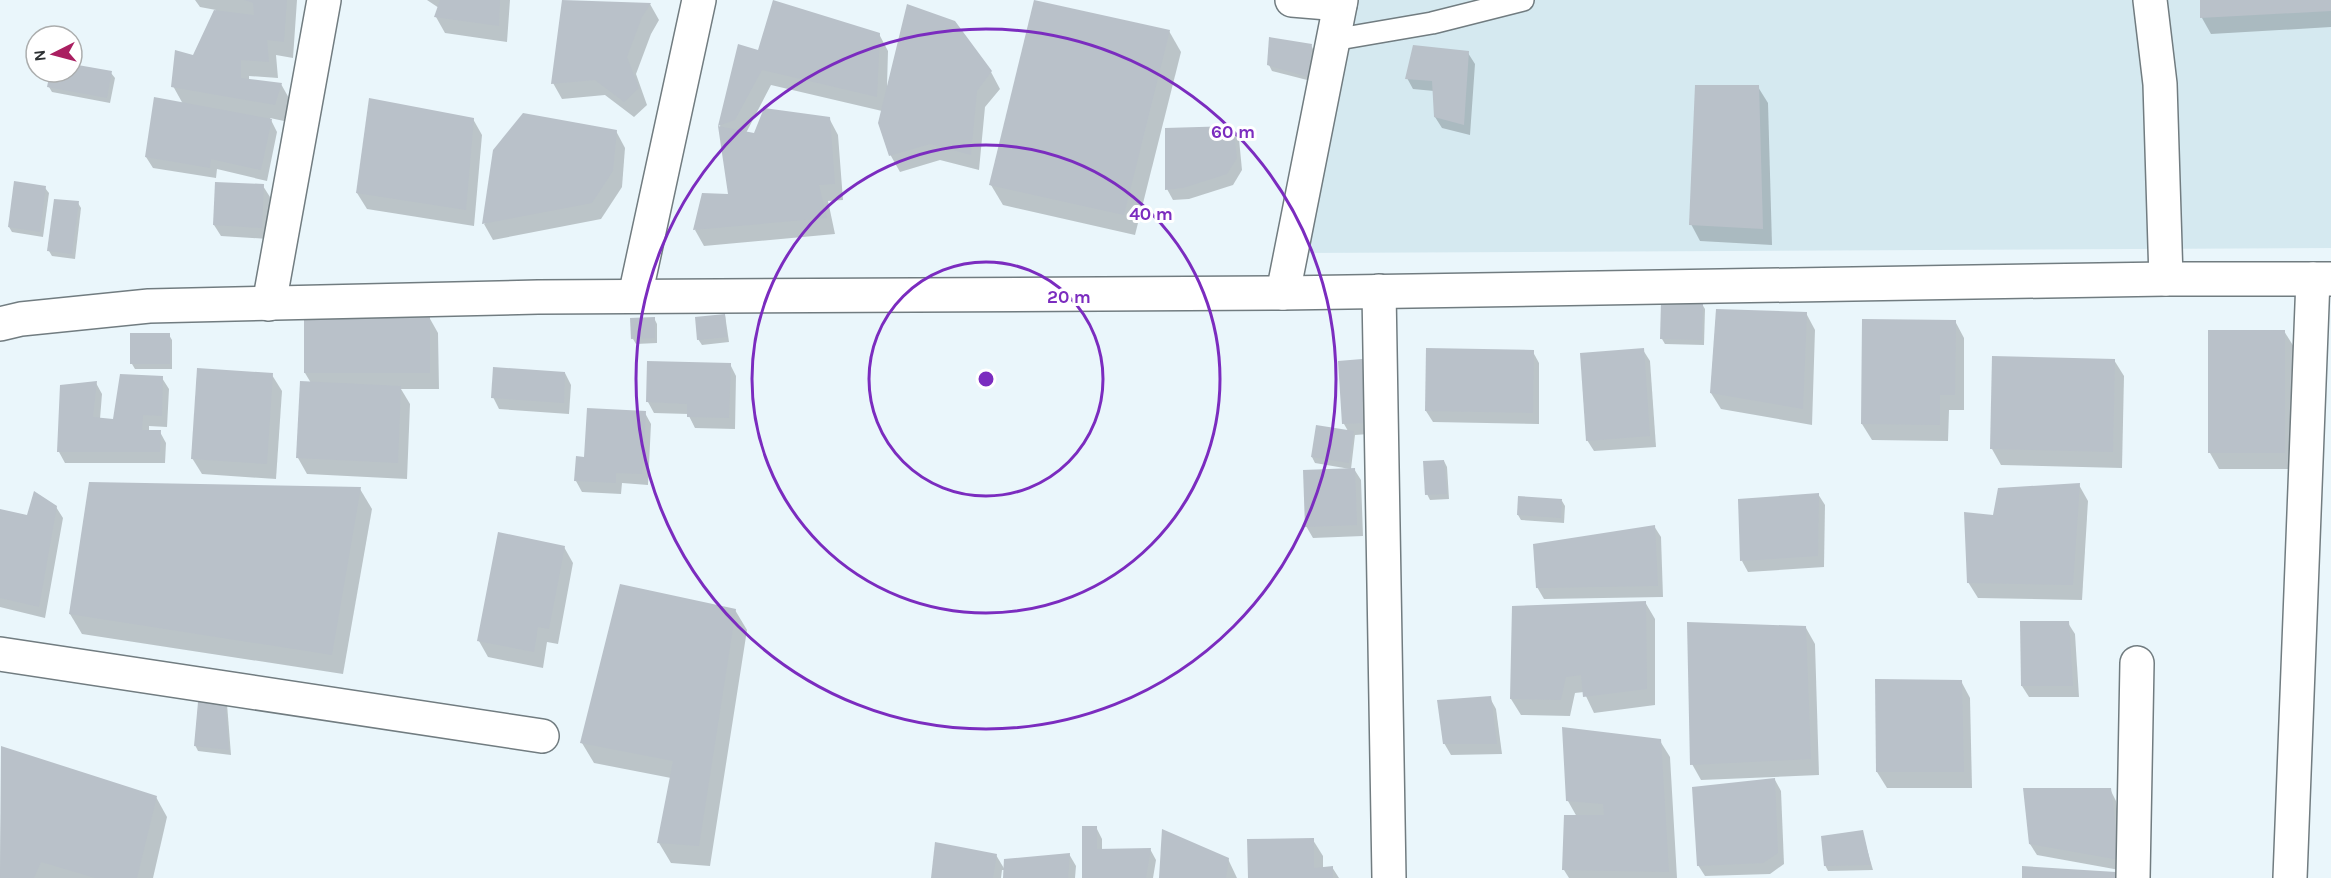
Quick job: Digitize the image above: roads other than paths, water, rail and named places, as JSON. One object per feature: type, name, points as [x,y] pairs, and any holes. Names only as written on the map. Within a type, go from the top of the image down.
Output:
[{"type":"street","points":[[269,304],[324,0]]},
{"type":"street","points":[[635,296],[699,0]]},
{"type":"street","points":[[1283,292],[1341,2],[1292,0]]},
{"type":"street","points":[[2150,0],[2160,84],[2166,279]]},
{"type":"street","points":[[0,324],[21,319],[149,306],[635,296],[1283,292],[2166,279],[2322,279],[2290,878]]},
{"type":"street","points":[[1379,291],[1389,878]]},
{"type":"street","points":[[0,654],[543,736]]},
{"type":"street","points":[[2133,878],[2137,663]]},
{"type":"lane","points":[[1333,40],[1432,23],[1523,0]]}]
